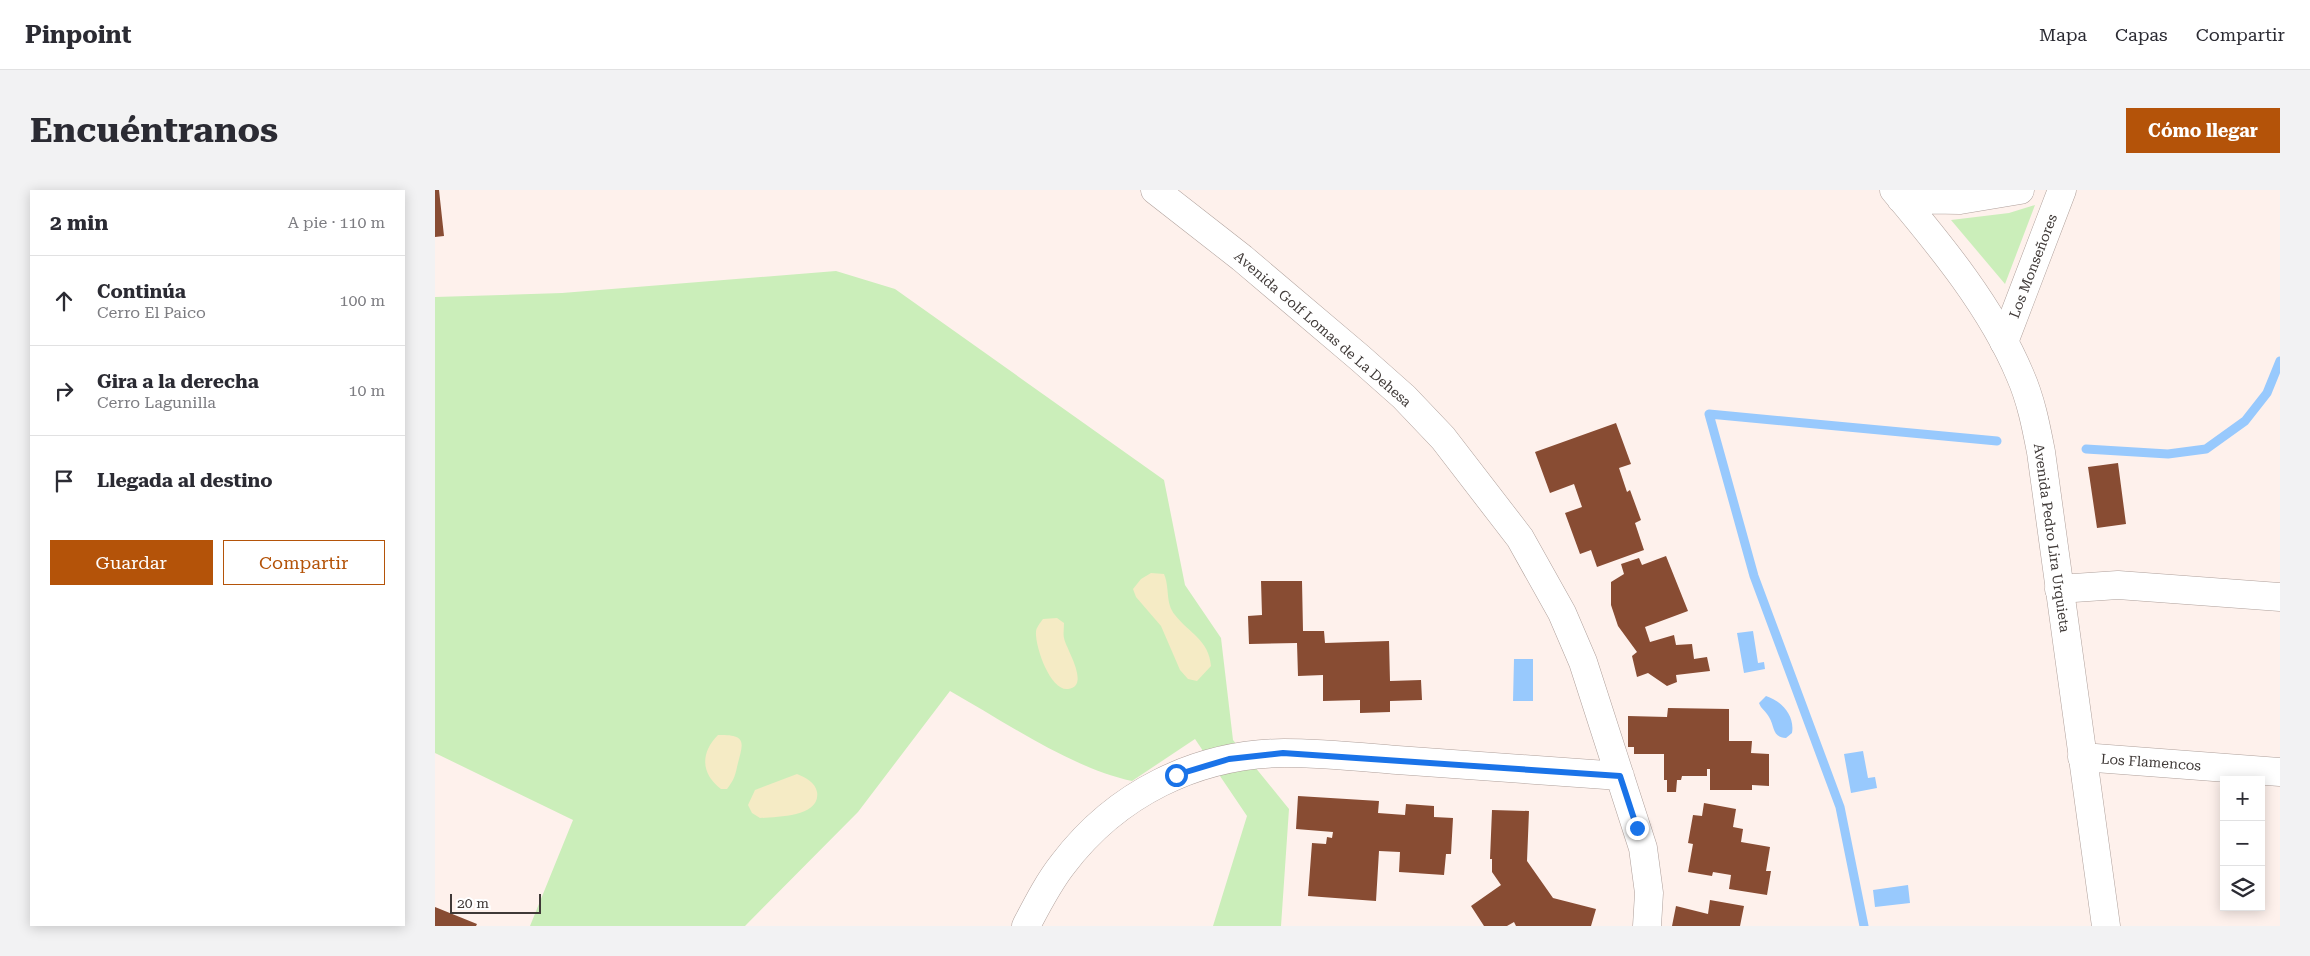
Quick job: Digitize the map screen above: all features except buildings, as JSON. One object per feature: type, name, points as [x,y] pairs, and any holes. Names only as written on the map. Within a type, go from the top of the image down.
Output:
[{"type":"street","name":"Avenida Golf Lomas de La Dehesa","points":[[1155,190],[1241,258],[1361,358],[1443,438],[1520,538],[1563,613],[1583,662],[1643,848],[1649,893],[1647,926]]},
{"type":"street","points":[[1897,194],[1960,200],[2020,190]]},
{"type":"street","name":"Los Monseñores","points":[[2004,342],[2062,190]]},
{"type":"street","name":"Avenida Pedro Lira Urquieta","points":[[1897,194],[1959,274],[2004,342],[2020,376],[2032,409],[2041,452],[2107,926]]},
{"type":"street","points":[[2059,589],[2118,585],[2280,597]]},
{"type":"street","points":[[1026,926],[1061,866],[1095,827],[1112,812],[1152,786],[1201,766],[1256,755],[1310,753],[1620,776]]},
{"type":"street","name":"Los Flamencos","points":[[2082,757],[2280,772]]},
{"type":"green space","points":[[2035,205],[2005,284],[1951,220],[2009,213]]},
{"type":"green space","points":[[836,271],[895,289],[1164,480],[1185,585],[1221,638],[1233,740],[1289,809],[1281,926],[1213,926],[1247,816],[1195,739],[1132,781],[1109,775],[1062,755],[950,691],[858,812],[745,926],[530,926],[573,820],[435,753],[435,297],[562,293]]},
{"type":"sand","points":[[1151,573],[1164,574],[1172,610],[1207,650],[1211,666],[1197,681],[1188,679],[1180,670],[1161,626],[1136,597],[1133,589],[1141,579]]},
{"type":"sand","points":[[1057,618],[1064,623],[1064,638],[1077,674],[1075,686],[1068,689],[1061,688],[1050,676],[1041,657],[1036,639],[1038,625],[1043,619]]},
{"type":"sand","points":[[718,735],[735,736],[741,742],[742,747],[735,774],[727,789],[721,789],[714,783],[705,763],[708,749]]},
{"type":"sand","points":[[797,774],[810,781],[816,789],[816,800],[812,806],[805,811],[787,816],[760,818],[752,813],[748,805],[755,790]]},
{"type":"water","points":[[1753,631],[1758,663],[1764,662],[1765,669],[1744,673],[1737,633]]},
{"type":"water","points":[[1514,659],[1533,659],[1533,701],[1513,701]]},
{"type":"water","points":[[1766,696],[1782,705],[1789,715],[1792,733],[1786,738],[1776,734],[1769,717],[1759,703]]},
{"type":"water","points":[[1863,751],[1868,778],[1875,777],[1877,788],[1851,793],[1844,754]]},
{"type":"water","points":[[1908,885],[1910,903],[1875,907],[1873,890]]},
{"type":"waterway","points":[[2086,449],[2168,454],[2206,449],[2245,421],[2267,393],[2280,361]]},
{"type":"waterway","points":[[1864,926],[1840,807],[1754,576],[1709,414],[1997,441]]},
{"type":"route","points":[[1176,775],[1229,759],[1256,755],[1310,753],[1620,776],[1637,828]]}]
